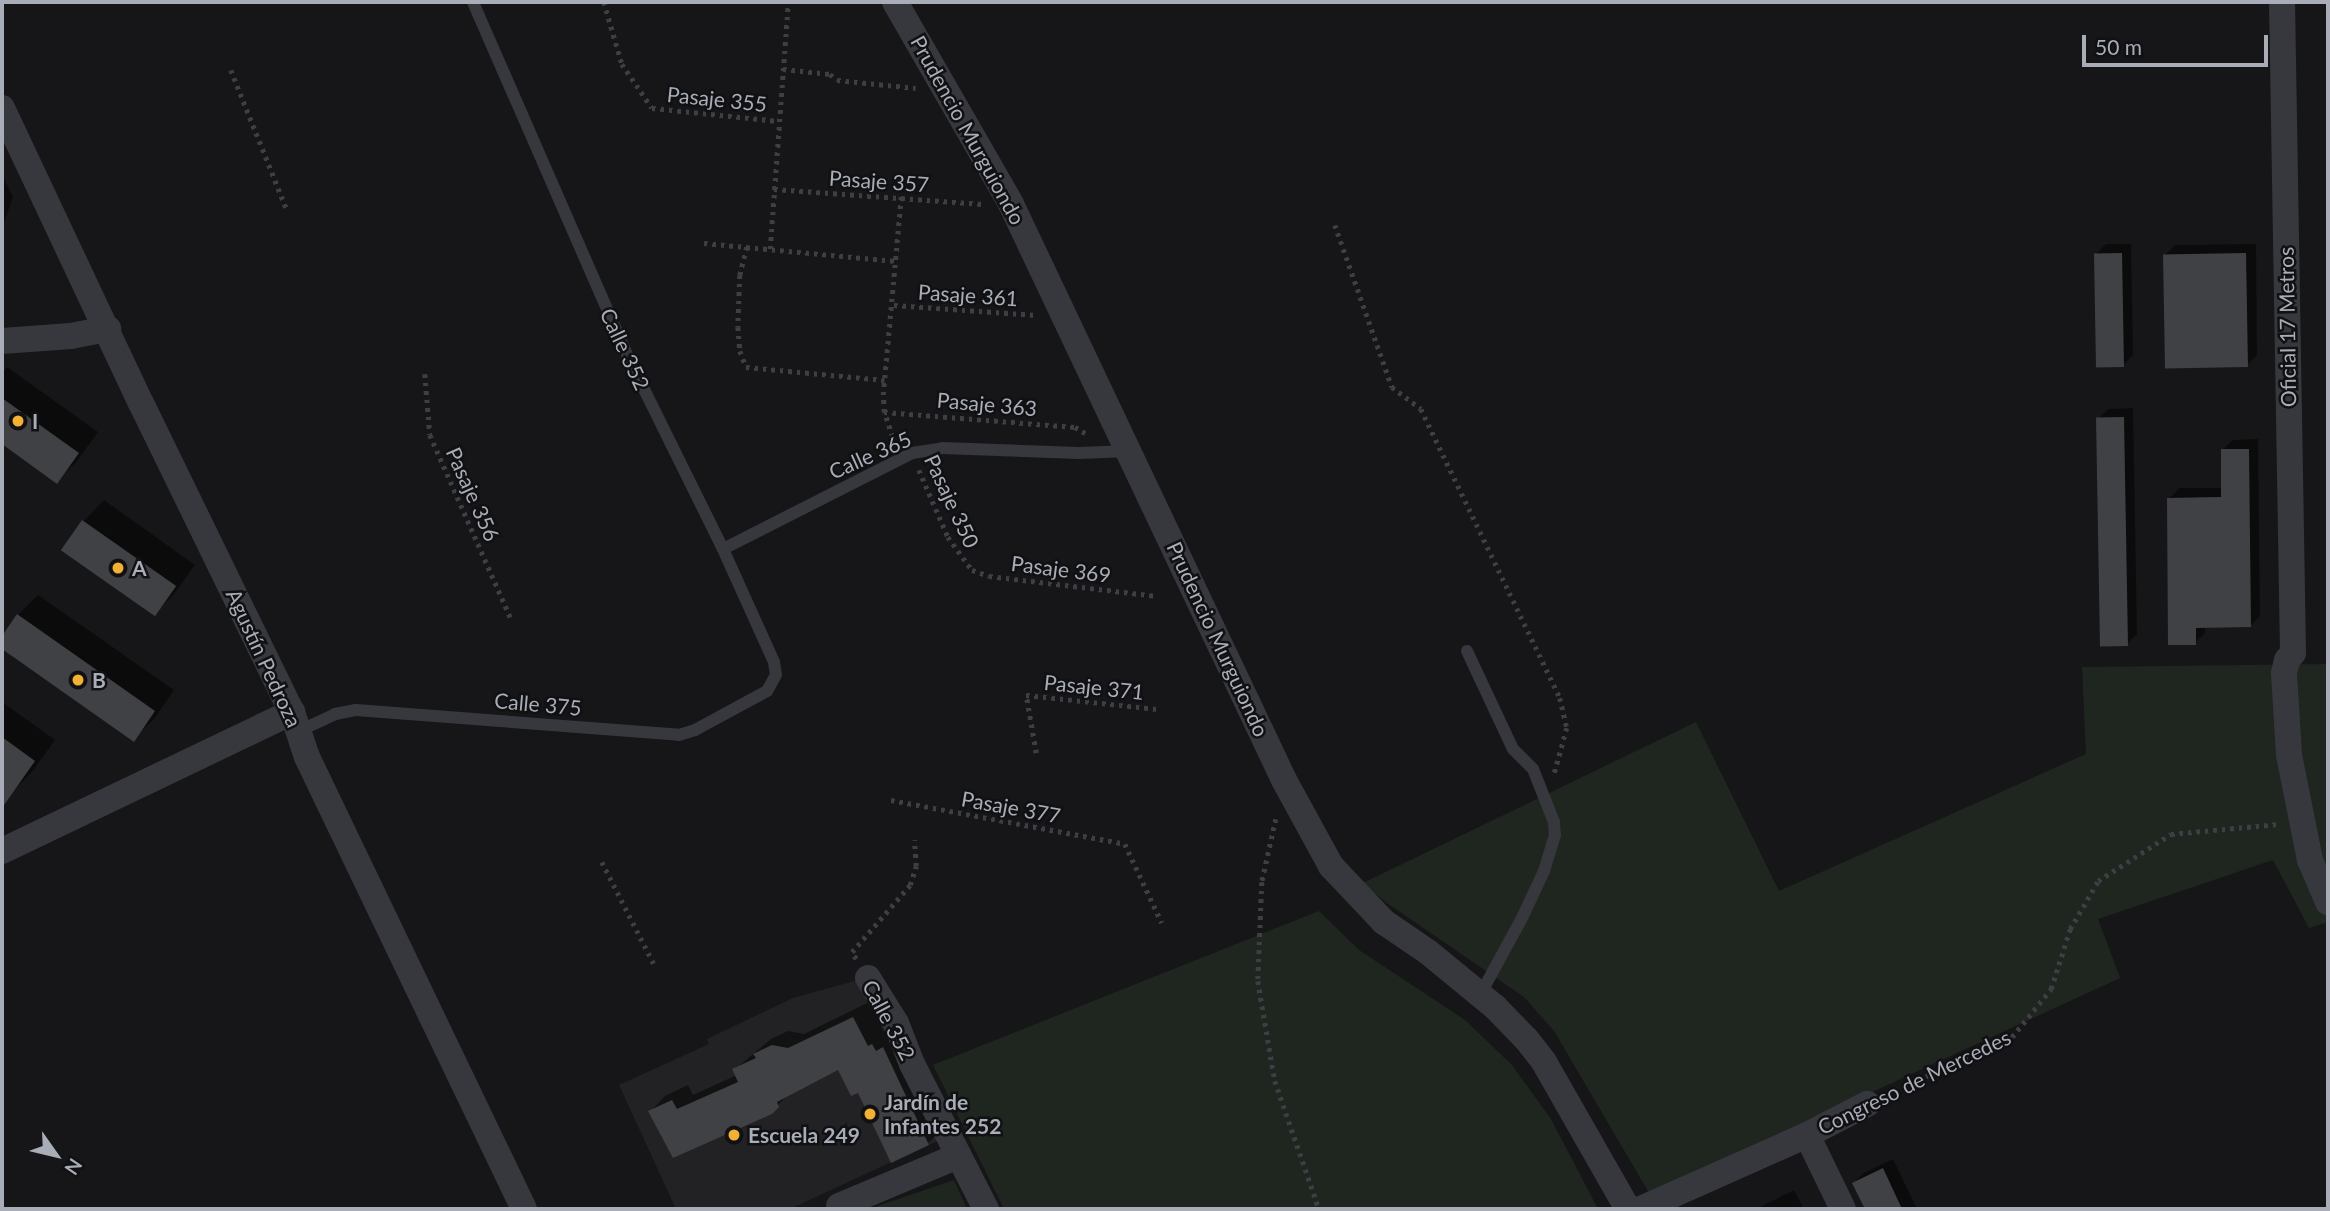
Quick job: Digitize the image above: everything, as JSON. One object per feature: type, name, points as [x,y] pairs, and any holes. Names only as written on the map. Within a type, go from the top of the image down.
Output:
[{"type":"street","name":"Prudencio Murguiondo","points":[[895,2],[1011,204],[1284,780],[1331,866],[1360,900],[1384,922],[1429,952],[1527,1040],[1544,1062],[1629,1209]]},
{"type":"street","name":"Oficial 17 Metros","points":[[2282,2],[2293,653],[2287,660],[2284,673],[2289,755],[2310,860],[2328,902]]},
{"type":"street","name":"Agustín Pedroza","points":[[2,108],[108,329],[146,415],[295,721],[307,757],[524,1209]]},
{"type":"street","points":[[2,341],[71,336],[108,329]]},
{"type":"street","points":[[2,850],[295,721]]},
{"type":"street","name":"Calle 352","points":[[868,978],[895,1023],[986,1209]]},
{"type":"street","name":"Congreso de Mercedes","points":[[1641,1209],[1807,1135],[1867,1104]]},
{"type":"street","points":[[1807,1135],[1843,1209]]},
{"type":"street","points":[[839,1206],[958,1156]]},
{"type":"lane","name":"Calle 352","points":[[473,2],[628,357],[723,548],[774,662],[776,676],[767,691]]},
{"type":"lane","name":"Calle 365","points":[[723,548],[906,455],[942,447],[1079,453],[1130,451]]},
{"type":"lane","points":[[1467,651],[1508,739],[1534,769],[1554,822],[1553,847],[1521,920],[1480,995]]},
{"type":"lane","name":"Calle 375","points":[[295,721],[356,710],[678,735],[695,730],[767,691]]},
{"type":"path","name":"Pasaje 355","points":[[604,2],[622,64],[652,108],[778,121]]},
{"type":"path","points":[[770,249],[788,2]]},
{"type":"path","points":[[783,69],[830,74],[837,80],[923,89]]},
{"type":"path","points":[[232,70],[287,210]]},
{"type":"path","name":"Pasaje 357","points":[[774,189],[981,205]]},
{"type":"path","name":"Pasaje 350","points":[[901,198],[894,305],[884,380],[884,412],[948,537],[964,562]]},
{"type":"path","points":[[1335,225],[1392,387],[1421,409],[1560,698],[1567,728],[1552,782],[1541,789]]},
{"type":"path","points":[[704,243],[895,261]]},
{"type":"path","points":[[747,247],[740,275],[738,327],[740,351],[746,367],[884,380]]},
{"type":"path","name":"Pasaje 361","points":[[894,305],[1031,316],[1040,313]]},
{"type":"path","name":"Pasaje 356","points":[[425,374],[430,435],[512,621]]},
{"type":"path","name":"Pasaje 363","points":[[884,412],[1075,427],[1084,434]]},
{"type":"path","name":"Pasaje 369","points":[[964,562],[972,570],[989,576],[1157,596]]},
{"type":"path","name":"Pasaje 371","points":[[1036,753],[1026,695],[1158,709]]},
{"type":"path","points":[[1284,780],[1262,882],[1258,981],[1275,1081],[1319,1209]]},
{"type":"path","name":"Pasaje 377","points":[[891,800],[1125,844],[1162,923]]},
{"type":"path","name":"Congreso de Mercedes","points":[[1867,1104],[2012,1037],[2051,989],[2070,929],[2098,881],[2171,834],[2272,824],[2306,830]]},
{"type":"path","name":"Calle 352","points":[[868,978],[852,952],[910,885],[916,866],[914,840]]},
{"type":"path","points":[[602,862],[656,968]]},
{"type":"shaded area","points":[[2328,664],[2328,922],[2309,928],[2273,860],[2098,919],[2120,978],[1655,1192],[1648,1191],[1554,1031],[1524,997],[1384,901],[1363,883],[1696,722],[1779,891],[2086,754],[2082,667]]},
{"type":"shaded area","points":[[1319,911],[1359,950],[1465,1020],[1512,1065],[1551,1119],[1598,1209],[1004,1209],[933,1065]]},
{"type":"shaded area","name":"Escuela 249","points":[[862,979],[939,1140],[790,1209],[676,1209],[619,1085],[709,1044],[707,1039],[793,998]]},
{"type":"shaded area","points":[[954,1180],[967,1209],[869,1209]]},
{"type":"building","points":[[2094,253],[2122,253],[2124,367],[2096,367]]},
{"type":"building","points":[[2246,253],[2248,367],[2165,368],[2163,254]]},
{"type":"building","name":"I","points":[[2,398],[79,453],[57,484],[2,444]]},
{"type":"building","points":[[2096,417],[2124,417],[2128,646],[2100,646]]},
{"type":"building","points":[[2221,449],[2249,449],[2251,627],[2196,628],[2196,645],[2168,645],[2167,498],[2221,497]]},
{"type":"building","name":"A","points":[[82,520],[176,586],[155,616],[61,550]]},
{"type":"building","name":"B","points":[[17,614],[155,711],[134,742],[2,649],[2,636]]},
{"type":"building","points":[[2,737],[35,761],[2,808]]},
{"type":"building","points":[[853,1017],[868,1046],[872,1044],[876,1051],[883,1047],[929,1145],[891,1163],[858,1093],[851,1096],[838,1070],[777,1102],[779,1107],[772,1114],[673,1158],[648,1111],[672,1100],[677,1109],[738,1082],[732,1069],[756,1058],[753,1054],[772,1045],[788,1048]]},
{"type":"building","points":[[1883,1168],[1902,1209],[1865,1209],[1852,1183]]},
{"type":"place","name":"I","points":[[18,421]]},
{"type":"place","name":"A","points":[[118,568]]},
{"type":"place","name":"B","points":[[78,680]]},
{"type":"place","name":"Jardín de Infantes 252","points":[[870,1114]]},
{"type":"place","name":"Escuela 249","points":[[734,1135]]}]
